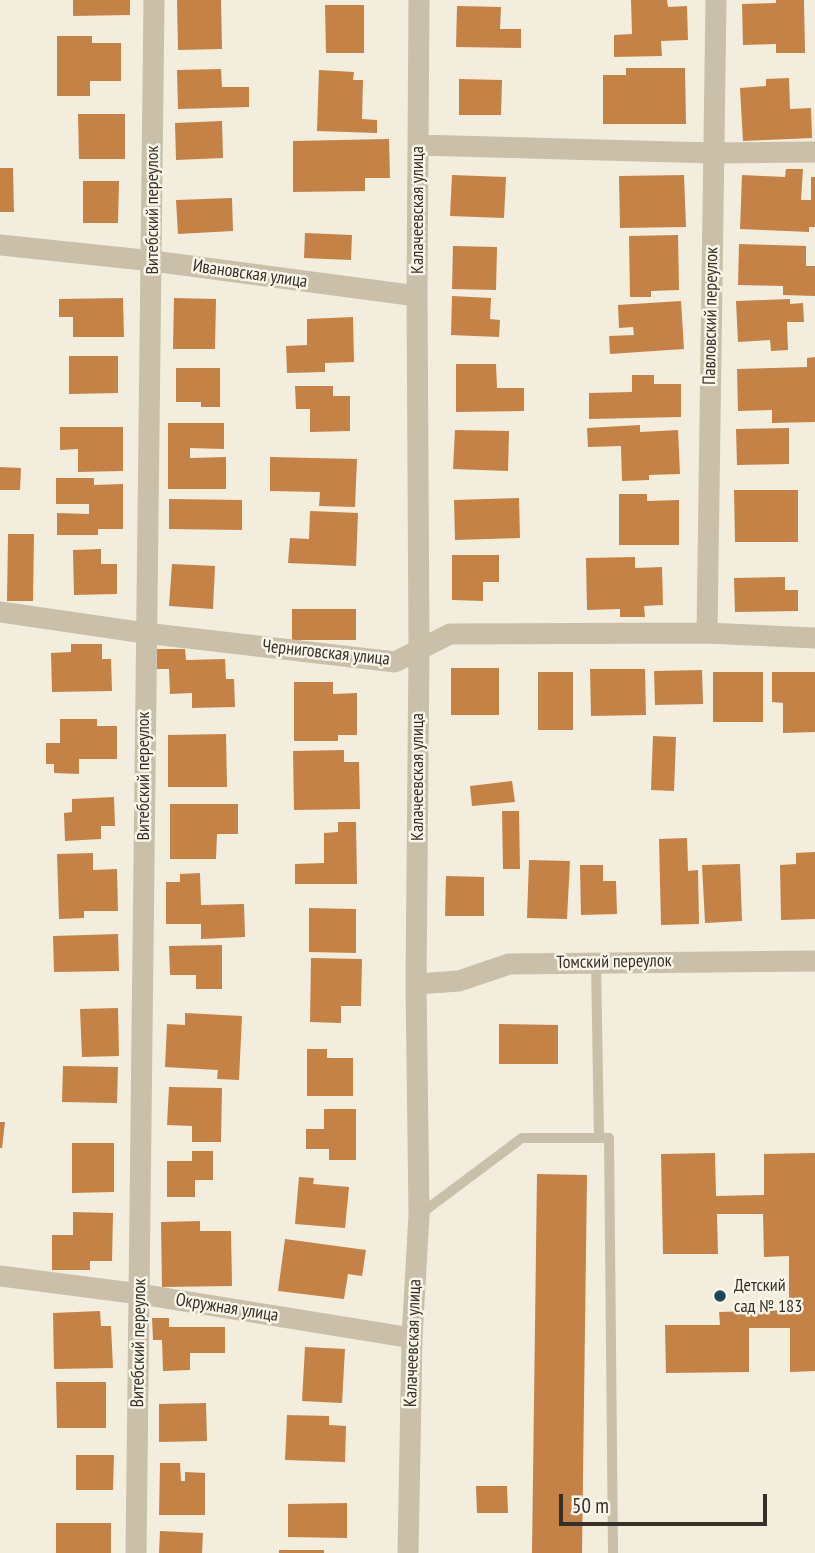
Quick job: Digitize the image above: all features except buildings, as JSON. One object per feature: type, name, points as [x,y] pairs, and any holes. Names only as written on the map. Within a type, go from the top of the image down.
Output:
[{"type":"street","name":"Витебский переулок","points":[[136,1553],[154,0]]},
{"type":"street","name":"Калачеевская улица","points":[[408,1553],[412,1338],[419,1215],[416,984],[419,0]]},
{"type":"street","name":"Павловский переулок","points":[[707,633],[716,0]]},
{"type":"street","points":[[418,145],[712,153],[815,152]]},
{"type":"street","name":"Ивановская улица","points":[[0,244],[417,296]]},
{"type":"street","name":"Черниговская улица","points":[[0,612],[145,633],[395,662],[450,634],[707,633],[815,638]]},
{"type":"street","name":"Томский переулок","points":[[416,984],[460,981],[509,964],[596,961],[815,961]]},
{"type":"street","name":"Окружная улица","points":[[0,1276],[140,1294],[412,1338]]},
{"type":"lane","points":[[596,961],[599,1138]]},
{"type":"lane","points":[[419,1215],[522,1138],[609,1138],[613,1553]]},
{"type":"place","name":"Детский сад № 183","points":[[720,1296]]}]
